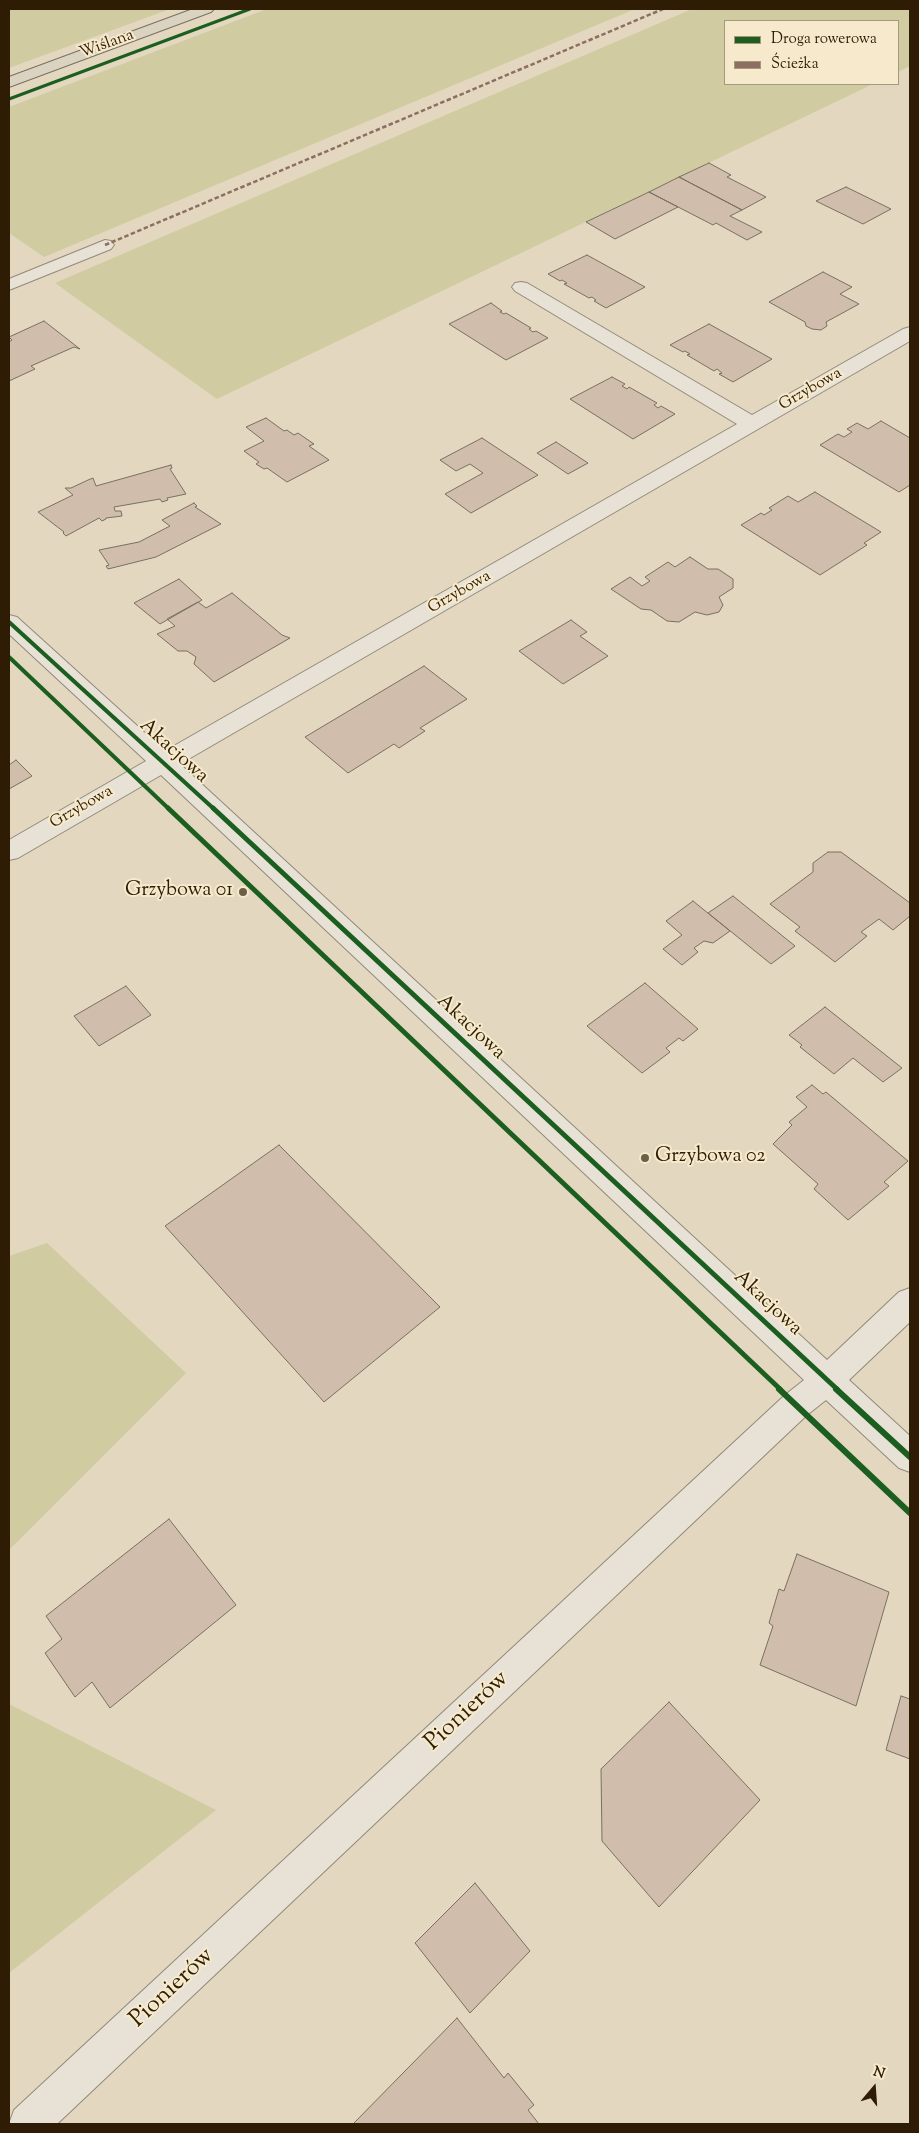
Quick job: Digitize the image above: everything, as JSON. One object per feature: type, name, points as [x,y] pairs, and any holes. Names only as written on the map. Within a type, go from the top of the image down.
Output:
[{"type":"main road","name":"Wiślana","points":[[9,82],[206,9]]},
{"type":"street","points":[[9,284],[105,244]]},
{"type":"street","points":[[521,287],[752,424]]},
{"type":"street","name":"Grzybowa","points":[[9,851],[135,777],[164,764],[910,333]]},
{"type":"street","name":"Akacjowa","points":[[9,622],[910,1457]]},
{"type":"street","name":"Pionierów","points":[[28,2124],[796,1405],[828,1380],[910,1302]]},
{"type":"shaded area","points":[[9,9],[170,9],[9,68]]},
{"type":"shaded area","points":[[267,9],[635,9],[44,257],[9,233],[9,107]]},
{"type":"shaded area","points":[[692,9],[910,9],[910,66],[899,72],[899,20],[724,20],[724,85],[871,85],[217,399],[55,283]]},
{"type":"shaded area","points":[[47,1243],[186,1373],[9,1550],[9,1256]]},
{"type":"shaded area","points":[[9,1704],[216,1810],[9,1973]]},
{"type":"building","points":[[709,163],[731,175],[727,177],[766,197],[742,210],[679,177]]},
{"type":"building","points":[[679,177],[742,210],[730,216],[762,232],[747,240],[716,223],[713,225],[649,192]]},
{"type":"building","points":[[846,187],[891,209],[863,224],[816,201]]},
{"type":"building","points":[[649,192],[678,207],[615,239],[586,222]]},
{"type":"building","points":[[587,255],[645,287],[606,308],[594,301],[596,300],[592,297],[589,298],[564,284],[567,283],[562,280],[560,281],[548,274]]},
{"type":"building","points":[[823,272],[852,287],[840,294],[859,304],[826,322],[827,326],[821,330],[806,326],[805,322],[769,302]]},
{"type":"building","points":[[491,303],[502,311],[500,312],[506,313],[531,328],[529,329],[533,332],[536,331],[548,338],[506,360],[449,324]]},
{"type":"building","points":[[44,321],[80,349],[74,347],[31,366],[35,369],[9,381],[9,342],[12,340],[9,337]]},
{"type":"building","points":[[709,324],[772,359],[733,382],[719,374],[722,373],[717,369],[714,371],[687,355],[690,354],[685,351],[683,352],[670,345]]},
{"type":"building","points":[[612,377],[625,384],[622,386],[627,389],[629,387],[657,403],[654,405],[658,408],[661,406],[675,414],[633,439],[570,399]]},
{"type":"building","points":[[266,418],[284,431],[287,430],[294,435],[298,433],[314,444],[309,446],[329,460],[287,482],[267,468],[264,469],[256,464],[259,462],[244,451],[264,441],[246,427]]},
{"type":"building","points":[[881,421],[910,438],[910,485],[899,492],[820,445],[838,434],[844,437],[852,432],[847,429],[857,423],[868,429]]},
{"type":"building","points":[[482,438],[538,475],[471,513],[445,494],[483,473],[470,464],[456,471],[440,460]]},
{"type":"building","points":[[556,442],[588,463],[568,474],[537,453]]},
{"type":"building","points":[[171,465],[172,468],[170,469],[186,494],[167,498],[168,500],[162,502],[160,499],[114,507],[115,511],[121,511],[122,516],[106,518],[102,521],[99,518],[66,536],[64,532],[38,512],[73,495],[65,488],[71,488],[93,478],[96,486]]},
{"type":"building","points":[[815,492],[881,532],[864,543],[867,545],[820,575],[741,525],[761,513],[764,515],[772,510],[769,508],[788,496],[798,502]]},
{"type":"building","points":[[194,503],[197,506],[195,507],[221,524],[156,557],[108,569],[106,566],[109,565],[99,550],[139,542],[170,526],[162,520]]},
{"type":"building","points":[[690,557],[708,569],[718,569],[733,579],[733,588],[719,597],[723,605],[719,612],[707,615],[695,612],[679,622],[667,621],[651,610],[641,609],[611,589],[630,577],[642,586],[650,581],[645,577],[668,562],[675,567]]},
{"type":"building","points":[[179,579],[202,600],[160,624],[134,603]]},
{"type":"building","points":[[232,593],[282,635],[290,638],[214,682],[194,664],[196,657],[187,651],[178,651],[157,634],[175,626],[167,619],[198,602],[206,608]]},
{"type":"building","points":[[571,620],[587,632],[580,636],[608,656],[563,684],[519,651]]},
{"type":"building","points":[[424,666],[467,699],[420,728],[425,731],[399,748],[394,744],[348,773],[305,737]]},
{"type":"building","points":[[16,760],[32,776],[9,789],[9,765]]},
{"type":"building","points":[[828,852],[841,852],[910,903],[910,916],[893,930],[879,919],[861,932],[867,936],[835,962],[795,931],[800,927],[770,904],[813,872],[813,863]]},
{"type":"building","points":[[733,896],[795,946],[771,964],[708,913]]},
{"type":"building","points":[[693,901],[730,931],[713,943],[704,941],[694,948],[698,952],[682,965],[663,949],[682,935],[666,921]]},
{"type":"building","points":[[645,983],[698,1029],[683,1041],[679,1038],[666,1048],[670,1052],[642,1073],[587,1026]]},
{"type":"building","points":[[126,986],[151,1015],[99,1046],[74,1016]]},
{"type":"building","points":[[825,1007],[902,1068],[883,1082],[853,1058],[834,1074],[800,1047],[802,1045],[789,1035]]},
{"type":"building","points":[[812,1085],[823,1094],[826,1092],[908,1161],[884,1182],[889,1186],[848,1220],[814,1189],[818,1184],[773,1144],[792,1125],[789,1122],[807,1107],[796,1097]]},
{"type":"building","points":[[279,1145],[440,1307],[324,1402],[165,1226]]},
{"type":"building","points":[[169,1519],[236,1605],[110,1708],[92,1682],[75,1697],[45,1653],[62,1639],[46,1616]]},
{"type":"building","points":[[797,1554],[889,1592],[856,1706],[760,1665],[773,1626],[769,1623],[779,1589],[784,1591]]},
{"type":"building","points":[[901,1696],[910,1699],[910,1759],[886,1750]]},
{"type":"building","points":[[669,1702],[760,1800],[659,1907],[602,1841],[601,1769]]},
{"type":"building","points":[[475,1883],[530,1951],[470,2013],[415,1943]]},
{"type":"building","points":[[457,2018],[504,2078],[508,2073],[534,2105],[528,2110],[539,2124],[353,2124]]},
{"type":"marked path","points":[[105,245],[663,9]]},
{"type":"cycle path","points":[[9,99],[250,9]]},
{"type":"cycle path","points":[[9,622],[262,853],[636,1204],[910,1457]]},
{"type":"cycle path","points":[[9,657],[910,1513]]},
{"type":"place","name":"Grzybowa 01","points":[[243,892]]},
{"type":"place","name":"Grzybowa 02","points":[[645,1158]]}]
